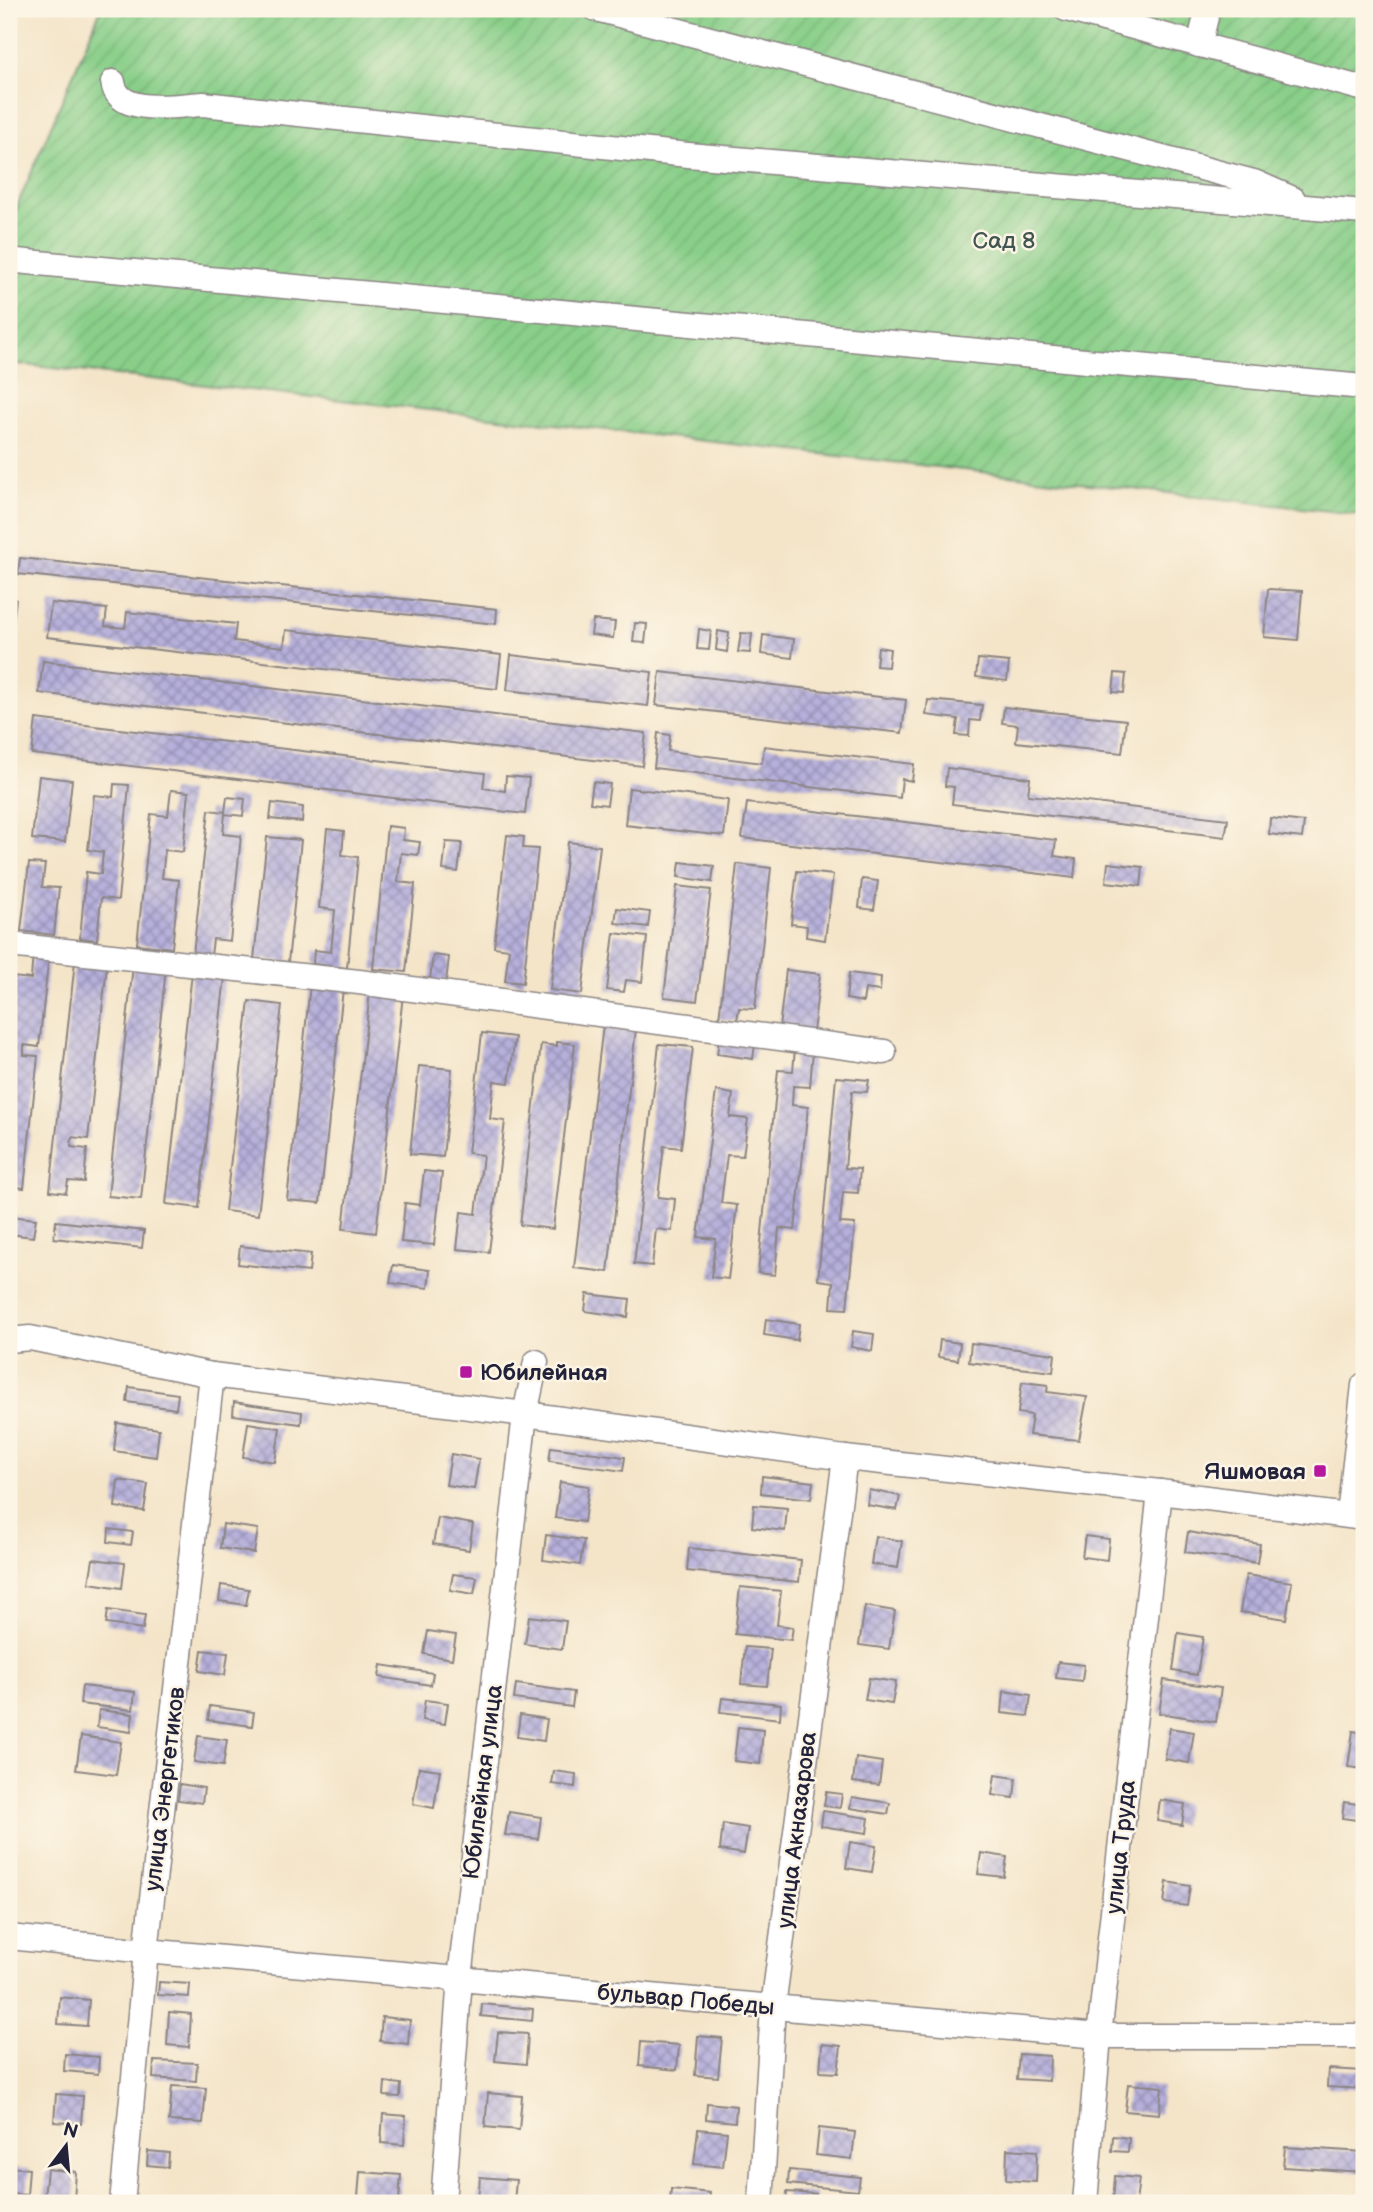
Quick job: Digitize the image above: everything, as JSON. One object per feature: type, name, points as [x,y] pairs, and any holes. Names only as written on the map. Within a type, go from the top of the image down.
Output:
[{"type":"street","points":[[596,9],[1254,182],[1291,197],[1298,206]]},
{"type":"street","points":[[1066,9],[1364,89]]},
{"type":"street","points":[[1199,45],[1208,9]]},
{"type":"street","points":[[113,82],[114,92],[121,101],[144,107],[203,104],[688,155],[1364,212]]},
{"type":"street","points":[[17,261],[1364,387]]},
{"type":"street","points":[[9,945],[359,982],[884,1052]]},
{"type":"street","points":[[9,1340],[30,1338],[212,1376],[845,1458],[1160,1492],[1356,1517],[1364,1385]]},
{"type":"street","name":"Юбилейная улица","points":[[443,2203],[460,1978],[525,1415],[536,1362]]},
{"type":"street","name":"улица Энергетиков","points":[[122,2203],[146,1951],[212,1376]]},
{"type":"street","name":"улица Акназарова","points":[[761,2203],[773,2007],[845,1458]]},
{"type":"street","name":"улица Труда","points":[[1085,2203],[1099,2036],[1160,1492]]},
{"type":"street","name":"бульвар Победы","points":[[9,1937],[1099,2036],[1364,2036]]},
{"type":"green space","name":"Сад 8","points":[[101,9],[1364,9],[1364,515],[9,363],[9,225]]},
{"type":"building","points":[[20,558],[497,609],[496,624],[18,574]]},
{"type":"building","points":[[1268,589],[1302,591],[1298,640],[1264,637]]},
{"type":"building","points":[[9,598],[16,599],[12,632],[9,632]]},
{"type":"building","points":[[51,603],[107,609],[105,626],[125,628],[127,612],[236,624],[234,641],[284,647],[286,630],[501,655],[497,689],[47,637]]},
{"type":"building","points":[[593,620],[615,622],[613,638],[591,635]]},
{"type":"building","points":[[635,623],[647,624],[645,643],[633,642]]},
{"type":"building","points":[[699,629],[711,631],[709,650],[697,649]]},
{"type":"building","points":[[718,631],[729,633],[727,652],[716,650]]},
{"type":"building","points":[[741,633],[752,634],[750,653],[738,652]]},
{"type":"building","points":[[763,635],[794,639],[792,658],[761,654]]},
{"type":"building","points":[[878,647],[890,649],[888,667],[876,666]]},
{"type":"building","points":[[511,655],[652,672],[648,706],[507,690]]},
{"type":"building","points":[[978,659],[1009,662],[1007,681],[976,677]]},
{"type":"building","points":[[43,661],[646,733],[642,766],[39,693]]},
{"type":"building","points":[[660,672],[906,700],[902,733],[656,705]]},
{"type":"building","points":[[1115,673],[1126,674],[1124,693],[1113,692]]},
{"type":"building","points":[[928,700],[982,705],[980,721],[970,720],[969,736],[956,735],[958,719],[926,715]]},
{"type":"building","points":[[1004,707],[1126,720],[1122,753],[1016,742],[1018,725],[1002,723]]},
{"type":"building","points":[[36,719],[485,773],[483,788],[505,791],[506,776],[529,778],[525,814],[32,754]]},
{"type":"building","points":[[658,733],[670,735],[668,751],[762,763],[764,746],[914,764],[912,781],[902,779],[900,798],[654,768]]},
{"type":"building","points":[[947,768],[1030,778],[1028,795],[1228,819],[1225,837],[952,804],[954,787],[945,786]]},
{"type":"building","points":[[39,776],[72,780],[65,842],[32,839]]},
{"type":"building","points":[[593,782],[610,784],[607,805],[590,803]]},
{"type":"building","points":[[114,784],[129,785],[118,900],[101,898],[97,940],[80,938],[86,872],[101,874],[103,852],[88,850],[94,795],[113,797]]},
{"type":"building","points":[[629,788],[728,800],[724,836],[625,825]]},
{"type":"building","points":[[171,790],[189,792],[183,852],[165,850],[162,878],[179,880],[172,948],[137,944],[151,814],[168,816]]},
{"type":"building","points":[[227,797],[245,799],[243,816],[225,814],[223,834],[241,836],[230,941],[213,939],[211,956],[193,954],[209,810],[225,812]]},
{"type":"building","points":[[272,803],[303,807],[302,822],[270,819]]},
{"type":"building","points":[[747,803],[1056,840],[1054,856],[1076,859],[1074,878],[742,838]]},
{"type":"building","points":[[1270,818],[1304,822],[1302,838],[1269,834]]},
{"type":"building","points":[[387,826],[404,828],[403,840],[420,842],[418,855],[401,853],[398,882],[415,884],[406,972],[373,969]]},
{"type":"building","points":[[327,829],[344,831],[342,855],[358,857],[347,968],[313,964],[314,950],[331,952],[335,910],[319,908]]},
{"type":"building","points":[[507,835],[524,837],[523,848],[538,849],[523,983],[505,981],[509,949],[494,947]]},
{"type":"building","points":[[267,837],[301,840],[288,962],[254,959]]},
{"type":"building","points":[[446,842],[462,843],[458,872],[443,870]]},
{"type":"building","points":[[568,842],[600,846],[582,994],[550,990]]},
{"type":"building","points":[[680,862],[714,866],[712,882],[678,877]]},
{"type":"building","points":[[29,863],[45,864],[42,887],[59,888],[54,935],[21,931]]},
{"type":"building","points":[[1108,863],[1143,867],[1141,886],[1106,882]]},
{"type":"building","points":[[737,864],[771,868],[755,1009],[739,1008],[737,1021],[719,1019]]},
{"type":"building","points":[[797,871],[833,875],[825,940],[806,937],[807,926],[791,924]]},
{"type":"building","points":[[862,879],[878,881],[874,910],[859,908]]},
{"type":"building","points":[[677,886],[711,890],[697,1001],[664,997]]},
{"type":"building","points":[[617,908],[650,912],[648,927],[615,923]]},
{"type":"building","points":[[614,933],[647,937],[642,982],[626,980],[624,992],[607,990]]},
{"type":"building","points":[[33,952],[49,954],[39,1047],[24,1045],[24,1055],[38,1056],[24,1188],[9,1186],[9,1129],[14,1130],[16,1110],[9,1110],[9,1020],[13,977],[31,979]]},
{"type":"building","points":[[433,955],[449,957],[446,982],[430,980]]},
{"type":"building","points":[[75,961],[107,965],[88,1139],[72,1137],[71,1147],[87,1149],[84,1182],[68,1181],[66,1193],[50,1191]]},
{"type":"building","points":[[133,965],[166,968],[141,1199],[108,1196]]},
{"type":"building","points":[[786,970],[820,974],[813,1032],[779,1028]]},
{"type":"building","points":[[192,973],[225,976],[199,1208],[166,1204]]},
{"type":"building","points":[[849,973],[881,977],[880,991],[865,989],[863,1002],[846,999]]},
{"type":"building","points":[[310,985],[343,989],[320,1203],[287,1200]]},
{"type":"building","points":[[370,992],[403,995],[376,1233],[343,1229]]},
{"type":"building","points":[[249,1001],[282,1005],[258,1215],[225,1211]]},
{"type":"building","points":[[603,1025],[636,1029],[608,1272],[574,1268]]},
{"type":"building","points":[[482,1033],[515,1037],[509,1083],[494,1081],[490,1119],[505,1121],[489,1252],[457,1249],[461,1212],[476,1214],[483,1155],[468,1153]]},
{"type":"building","points":[[719,1039],[755,1044],[753,1059],[717,1054]]},
{"type":"building","points":[[557,1042],[575,1044],[553,1229],[520,1225],[541,1044],[557,1046]]},
{"type":"building","points":[[659,1044],[693,1047],[681,1148],[664,1146],[658,1197],[675,1199],[672,1231],[656,1229],[652,1266],[634,1264]]},
{"type":"building","points":[[795,1049],[813,1050],[810,1087],[793,1086],[792,1105],[808,1107],[795,1230],[779,1228],[775,1275],[758,1273],[778,1070],[793,1071]]},
{"type":"building","points":[[419,1066],[452,1069],[443,1157],[410,1154]]},
{"type":"building","points":[[836,1077],[869,1080],[867,1092],[852,1091],[845,1168],[860,1169],[858,1193],[843,1192],[840,1223],[855,1224],[847,1309],[831,1308],[833,1282],[818,1280]]},
{"type":"building","points":[[716,1091],[733,1094],[730,1117],[748,1119],[743,1156],[727,1155],[721,1203],[737,1205],[728,1279],[711,1277],[716,1239],[698,1237]]},
{"type":"building","points":[[424,1171],[442,1173],[434,1245],[401,1242],[405,1203],[420,1205]]},
{"type":"building","points":[[9,1216],[36,1219],[33,1237],[9,1234]]},
{"type":"building","points":[[56,1221],[144,1231],[142,1248],[54,1238]]},
{"type":"building","points":[[240,1246],[311,1254],[309,1272],[238,1264]]},
{"type":"building","points":[[393,1265],[430,1270],[428,1288],[390,1283]]},
{"type":"building","points":[[587,1294],[630,1299],[628,1317],[585,1311]]},
{"type":"building","points":[[766,1319],[799,1324],[797,1340],[764,1335]]},
{"type":"building","points":[[853,1331],[874,1334],[872,1351],[851,1347]]},
{"type":"building","points":[[940,1340],[960,1343],[958,1360],[938,1357]]},
{"type":"building","points":[[971,1343],[1055,1354],[1053,1372],[969,1362]]},
{"type":"building","points":[[1022,1382],[1048,1385],[1047,1392],[1087,1397],[1079,1440],[1029,1435],[1032,1415],[1018,1413]]},
{"type":"building","points":[[129,1387],[178,1394],[176,1409],[127,1402]]},
{"type":"building","points":[[234,1402],[302,1412],[301,1424],[233,1415]]},
{"type":"building","points":[[117,1423],[159,1429],[156,1457],[114,1451]]},
{"type":"building","points":[[248,1423],[280,1428],[275,1462],[243,1457]]},
{"type":"building","points":[[551,1447],[625,1457],[623,1471],[549,1461]]},
{"type":"building","points":[[451,1454],[479,1459],[474,1489],[446,1485]]},
{"type":"building","points":[[762,1476],[813,1482],[811,1499],[761,1493]]},
{"type":"building","points":[[118,1480],[148,1484],[144,1511],[115,1507]]},
{"type":"building","points":[[560,1482],[589,1486],[584,1522],[555,1518]]},
{"type":"building","points":[[869,1490],[900,1496],[897,1510],[867,1505]]},
{"type":"building","points":[[754,1505],[787,1508],[785,1531],[752,1527]]},
{"type":"building","points":[[438,1518],[473,1524],[469,1550],[433,1544]]},
{"type":"building","points":[[223,1524],[258,1529],[254,1553],[220,1548]]},
{"type":"building","points":[[109,1529],[133,1532],[131,1545],[108,1542]]},
{"type":"building","points":[[1188,1532],[1260,1544],[1257,1563],[1185,1552]]},
{"type":"building","points":[[546,1535],[584,1540],[580,1565],[543,1560]]},
{"type":"building","points":[[875,1536],[902,1541],[898,1568],[871,1564]]},
{"type":"building","points":[[1085,1536],[1109,1539],[1107,1560],[1082,1557]]},
{"type":"building","points":[[689,1548],[801,1560],[799,1582],[687,1571]]},
{"type":"building","points":[[93,1559],[125,1563],[122,1588],[89,1583]]},
{"type":"building","points":[[453,1574],[477,1577],[474,1594],[450,1590]]},
{"type":"building","points":[[1246,1575],[1292,1582],[1286,1619],[1240,1612]]},
{"type":"building","points":[[221,1585],[249,1589],[246,1605],[219,1601]]},
{"type":"building","points":[[740,1587],[781,1591],[777,1625],[793,1627],[791,1640],[735,1634]]},
{"type":"building","points":[[865,1606],[895,1611],[889,1649],[859,1645]]},
{"type":"building","points":[[108,1610],[145,1615],[143,1629],[106,1624]]},
{"type":"building","points":[[529,1616],[566,1621],[562,1649],[525,1644]]},
{"type":"building","points":[[428,1631],[456,1635],[452,1659],[424,1654]]},
{"type":"building","points":[[1178,1633],[1203,1637],[1197,1675],[1173,1671]]},
{"type":"building","points":[[745,1647],[771,1649],[767,1686],[741,1684]]},
{"type":"building","points":[[202,1650],[228,1653],[225,1675],[199,1671]]},
{"type":"building","points":[[1058,1662],[1084,1665],[1082,1681],[1056,1678]]},
{"type":"building","points":[[381,1665],[433,1673],[431,1685],[379,1677]]},
{"type":"building","points":[[869,1678],[896,1682],[892,1704],[865,1700]]},
{"type":"building","points":[[1164,1680],[1221,1688],[1216,1722],[1159,1713]]},
{"type":"building","points":[[516,1684],[574,1692],[572,1707],[514,1699]]},
{"type":"building","points":[[82,1686],[135,1692],[133,1710],[80,1704]]},
{"type":"building","points":[[1004,1691],[1031,1695],[1028,1716],[1002,1713]]},
{"type":"building","points":[[722,1698],[781,1704],[780,1719],[720,1712]]},
{"type":"building","points":[[425,1700],[448,1703],[445,1724],[422,1720]]},
{"type":"building","points":[[210,1706],[254,1712],[252,1726],[208,1720]]},
{"type":"building","points":[[99,1710],[133,1714],[131,1732],[97,1727]]},
{"type":"building","points":[[520,1715],[547,1719],[544,1741],[517,1737]]},
{"type":"building","points":[[738,1727],[763,1730],[760,1764],[734,1761]]},
{"type":"building","points":[[1170,1728],[1194,1732],[1189,1763],[1165,1759]]},
{"type":"building","points":[[1353,1731],[1364,1733],[1364,1769],[1348,1767]]},
{"type":"building","points":[[81,1736],[121,1742],[116,1775],[76,1770]]},
{"type":"building","points":[[198,1736],[227,1740],[223,1766],[194,1762]]},
{"type":"building","points":[[856,1758],[882,1762],[879,1785],[853,1782]]},
{"type":"building","points":[[419,1767],[440,1770],[434,1808],[413,1804]]},
{"type":"building","points":[[554,1771],[576,1774],[575,1787],[552,1784]]},
{"type":"building","points":[[995,1775],[1016,1778],[1014,1798],[992,1795]]},
{"type":"building","points":[[180,1784],[204,1788],[202,1803],[178,1800]]},
{"type":"building","points":[[826,1792],[842,1794],[840,1808],[824,1806]]},
{"type":"building","points":[[852,1797],[890,1803],[888,1814],[850,1808]]},
{"type":"building","points":[[1160,1800],[1185,1804],[1182,1825],[1157,1821]]},
{"type":"building","points":[[1344,1802],[1364,1805],[1364,1821],[1342,1818]]},
{"type":"building","points":[[823,1811],[869,1818],[867,1833],[821,1826]]},
{"type":"building","points":[[509,1812],[541,1817],[538,1839],[505,1835]]},
{"type":"building","points":[[723,1824],[748,1828],[744,1854],[720,1850]]},
{"type":"building","points":[[850,1842],[876,1846],[872,1872],[846,1868]]},
{"type":"building","points":[[981,1853],[1007,1857],[1004,1877],[978,1874]]},
{"type":"building","points":[[1167,1882],[1190,1886],[1187,1906],[1164,1903]]},
{"type":"building","points":[[159,1982],[190,1984],[189,1997],[158,1995]]},
{"type":"building","points":[[60,1997],[89,2000],[87,2026],[58,2024]]},
{"type":"building","points":[[482,2004],[533,2009],[532,2021],[481,2016]]},
{"type":"building","points":[[169,2012],[191,2014],[189,2047],[167,2045]]},
{"type":"building","points":[[382,2017],[410,2020],[408,2044],[380,2041]]},
{"type":"building","points":[[498,2032],[528,2034],[526,2064],[495,2061]]},
{"type":"building","points":[[698,2036],[722,2038],[718,2077],[695,2075]]},
{"type":"building","points":[[641,2042],[679,2045],[677,2070],[639,2066]]},
{"type":"building","points":[[822,2044],[841,2046],[838,2073],[820,2072]]},
{"type":"building","points":[[65,2054],[99,2057],[98,2074],[64,2071]]},
{"type":"building","points":[[1019,2054],[1050,2056],[1049,2081],[1017,2079]]},
{"type":"building","points":[[154,2061],[197,2063],[196,2081],[153,2078]]},
{"type":"building","points":[[1328,2069],[1364,2071],[1364,2089],[1327,2087]]},
{"type":"building","points":[[385,2082],[401,2084],[400,2097],[384,2096]]},
{"type":"building","points":[[1128,2084],[1162,2087],[1159,2114],[1125,2111]]},
{"type":"building","points":[[172,2086],[206,2088],[203,2123],[169,2121]]},
{"type":"building","points":[[488,2093],[522,2096],[519,2130],[485,2127]]},
{"type":"building","points":[[56,2094],[83,2096],[81,2124],[54,2122]]},
{"type":"building","points":[[707,2103],[736,2106],[735,2122],[706,2119]]},
{"type":"building","points":[[383,2114],[406,2116],[404,2145],[381,2143]]},
{"type":"building","points":[[819,2128],[855,2132],[852,2159],[816,2155]]},
{"type":"building","points":[[698,2129],[727,2132],[723,2167],[694,2164]]},
{"type":"building","points":[[1113,2136],[1129,2138],[1128,2152],[1112,2151]]},
{"type":"building","points":[[1285,2147],[1364,2152],[1364,2172],[1283,2167]]},
{"type":"building","points":[[1007,2149],[1037,2151],[1036,2182],[1006,2180]]},
{"type":"building","points":[[148,2151],[169,2153],[168,2167],[147,2165]]},
{"type":"building","points":[[9,2167],[29,2169],[27,2195],[9,2194]]},
{"type":"building","points":[[47,2169],[76,2172],[74,2201],[44,2198]]},
{"type":"building","points":[[789,2170],[860,2177],[858,2191],[788,2184]]},
{"type":"building","points":[[360,2172],[401,2175],[399,2201],[358,2197]]},
{"type":"building","points":[[1115,2176],[1139,2178],[1136,2203],[1113,2203]]},
{"type":"building","points":[[480,2177],[516,2180],[514,2203],[478,2200]]},
{"type":"building","points":[[671,2189],[710,2193],[709,2203],[670,2203]]},
{"type":"building","points":[[787,2192],[816,2194],[815,2203],[786,2203]]},
{"type":"place","name":"Юбилейная","points":[[466,1372]]},
{"type":"place","name":"Яшмовая","points":[[1320,1471]]}]
